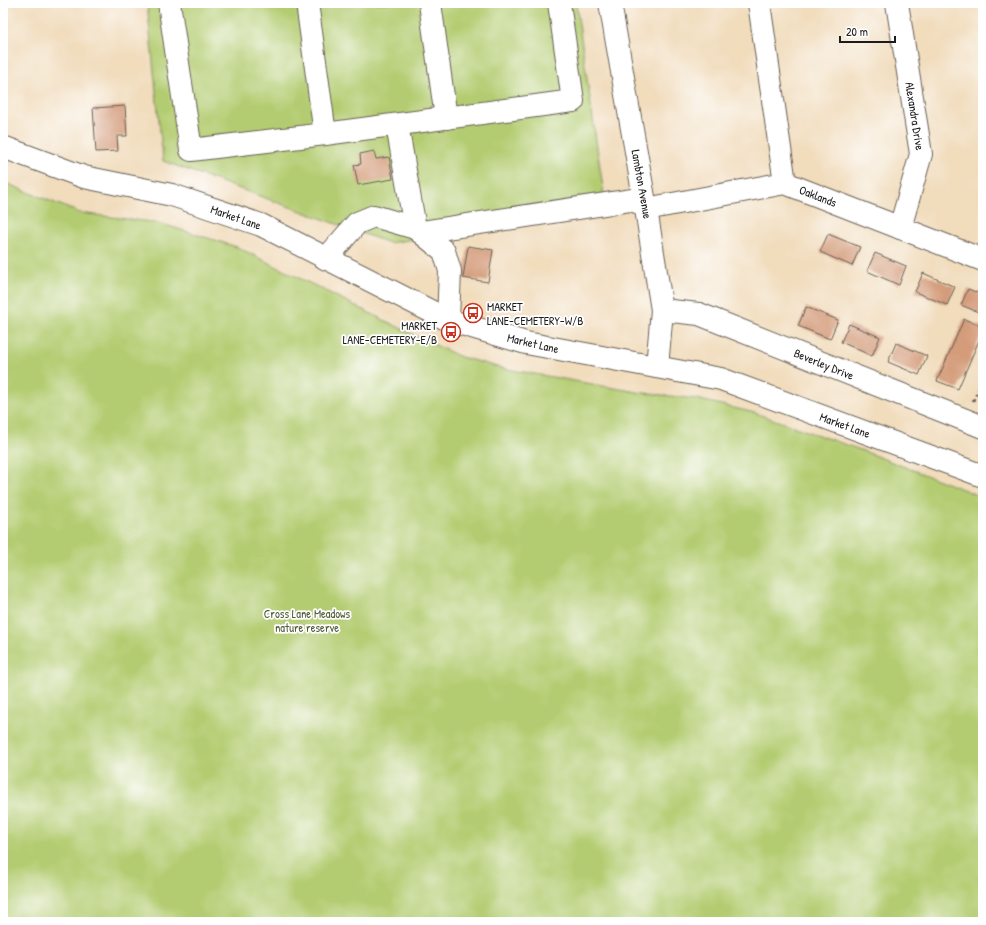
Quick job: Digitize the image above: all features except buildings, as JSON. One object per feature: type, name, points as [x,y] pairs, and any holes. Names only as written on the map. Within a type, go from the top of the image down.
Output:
[{"type":"street","points":[[169,3],[191,150],[397,125],[573,101],[559,3]]},
{"type":"street","points":[[307,3],[325,134]]},
{"type":"street","points":[[430,3],[446,118]]},
{"type":"street","name":"Lambton Avenue","points":[[610,3],[662,310],[657,367]]},
{"type":"street","points":[[759,3],[785,183]]},
{"type":"street","name":"Alexandra Drive","points":[[896,3],[921,154],[900,228]]},
{"type":"street","points":[[397,125],[418,230]]},
{"type":"street","name":"Market Lane","points":[[3,147],[84,177],[172,195],[261,225],[448,320],[526,343],[721,378],[983,476]]},
{"type":"street","name":"Oaklands","points":[[646,209],[785,183],[983,260]]},
{"type":"street","points":[[418,230],[631,200],[640,203],[646,209]]},
{"type":"street","points":[[326,259],[358,223],[374,216],[418,230],[444,251],[450,271],[448,320]]},
{"type":"street","name":"Beverley Drive","points":[[662,310],[700,314],[983,427]]},
{"type":"green space","points":[[147,3],[576,3],[606,209],[389,243],[163,161]]},
{"type":"green space","name":"Cross Lane Meadows nature reserve","points":[[3,182],[80,213],[159,223],[237,247],[461,357],[501,368],[637,392],[696,399],[755,413],[858,449],[983,497],[983,922],[3,922]]},
{"type":"place","name":"MARKET LANE-CEMETERY-W/B","points":[[473,313]]},
{"type":"place","name":"MARKET LANE-CEMETERY-E/B","points":[[451,332]]}]
